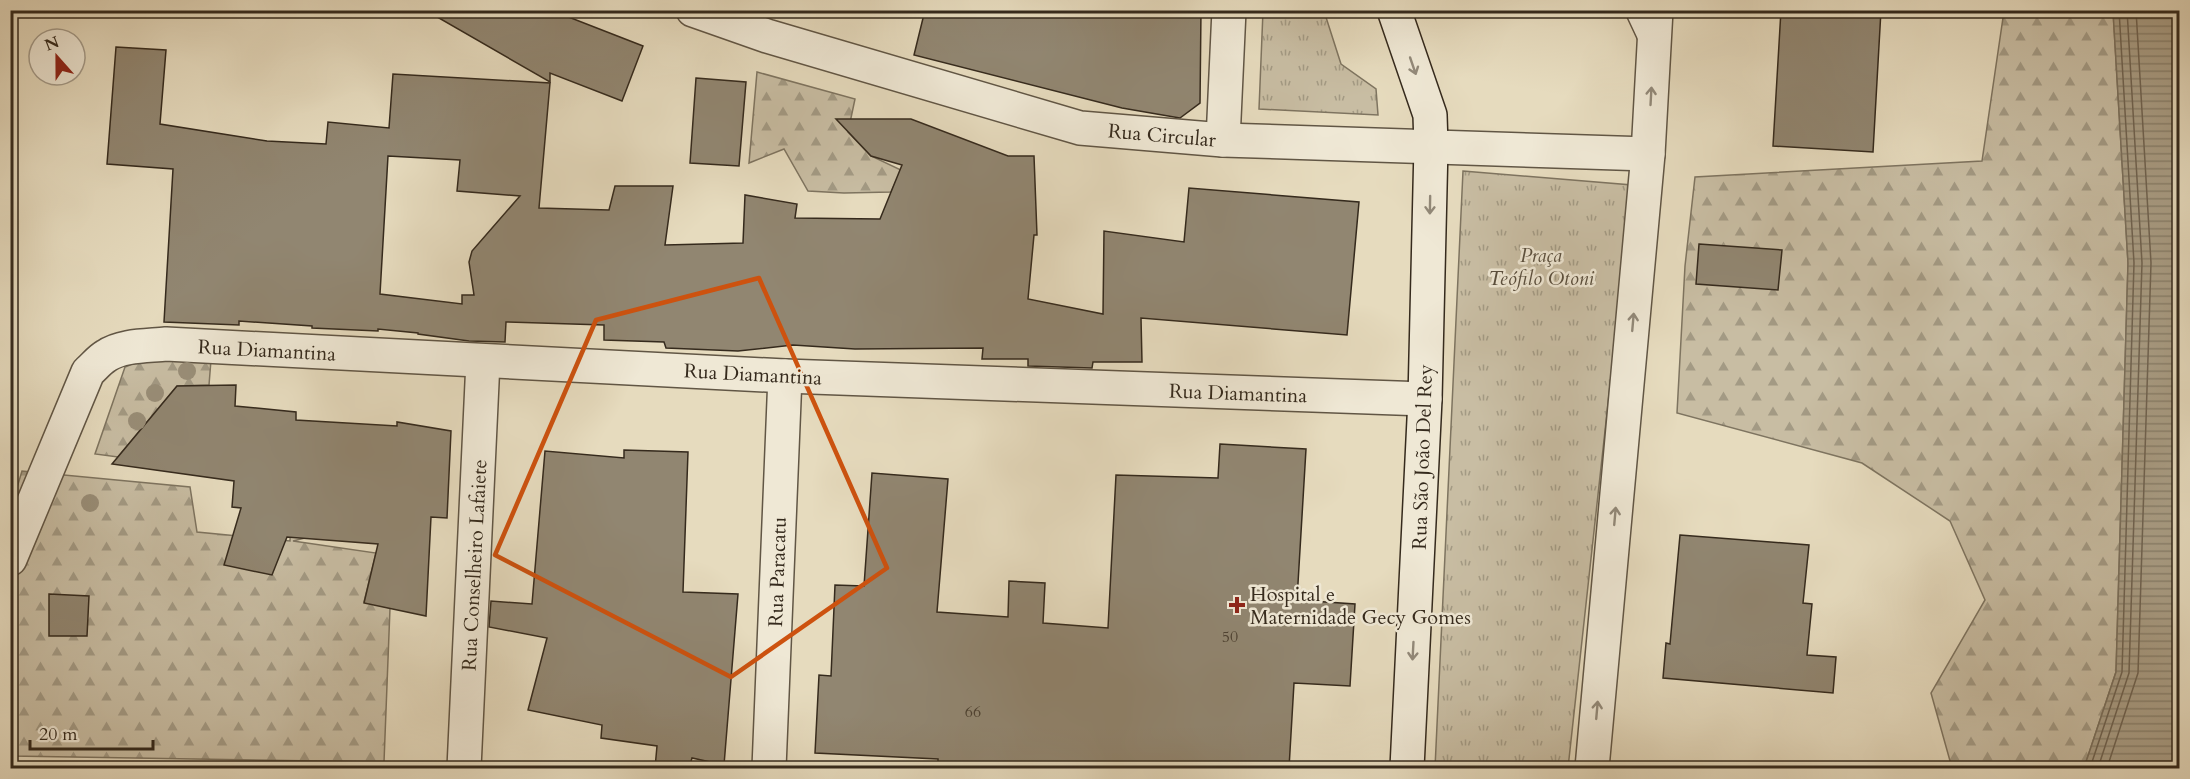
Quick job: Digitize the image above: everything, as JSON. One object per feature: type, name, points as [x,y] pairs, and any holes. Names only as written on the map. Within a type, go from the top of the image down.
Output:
[{"type":"street","name":"Rua Circular","points":[[693,10],[766,36],[1080,128],[1223,140],[1648,154]]},
{"type":"street","points":[[1223,140],[1229,10]]},
{"type":"street","points":[[1394,10],[1430,115],[1431,146]]},
{"type":"street","points":[[1592,768],[1648,154],[1656,10]]},
{"type":"street","name":"Rua São João Del Rey","points":[[1407,768],[1425,399],[1431,146]]},
{"type":"street","name":"Rua Diamantina","points":[[10,559],[88,372],[106,356],[122,349],[166,344],[786,376],[1425,399]]},
{"type":"street","name":"Rua Conselheiro Lafaiete","points":[[464,768],[483,361]]},
{"type":"street","name":"Rua Paracatu","points":[[769,768],[786,376]]},
{"type":"lane","points":[[1636,10],[1654,48]]},
{"type":"highlighted area","points":[[759,278],[887,568],[731,677],[495,555],[596,320]]},
{"type":"green space","points":[[1263,11],[1324,11],[1341,64],[1376,89],[1378,115],[1259,109]]},
{"type":"green space","points":[[2004,11],[2113,11],[2128,263],[2116,672],[2084,768],[1952,768],[1931,693],[1985,600],[1950,521],[1862,463],[1677,413],[1685,266],[1695,177],[1982,161]]},
{"type":"green space","points":[[757,72],[855,99],[848,132],[871,156],[901,170],[891,192],[808,191],[784,149],[749,163]]},
{"type":"green space","name":"Praça Teófilo Otoni","points":[[1463,171],[1632,185],[1568,768],[1435,768]]},
{"type":"green space","points":[[152,356],[211,360],[209,385],[177,386],[118,457],[95,454],[125,367]]},
{"type":"green space","points":[[293,443],[329,532],[293,541],[376,553],[364,602],[390,608],[384,762],[11,756],[10,511],[22,471],[190,487],[197,532],[290,541]]},
{"type":"water","points":[[2113,11],[2179,11],[2179,768],[2084,768],[2116,672],[2128,263]]},
{"type":"building","points":[[425,10],[511,10],[566,16],[643,46],[622,101],[550,73],[550,82]]},
{"type":"building","points":[[925,10],[1201,10],[1200,103],[1180,118],[1174,117],[1122,108],[914,55]]},
{"type":"building","points":[[1781,10],[1881,10],[1873,152],[1773,146]]},
{"type":"building","points":[[116,47],[166,50],[160,124],[267,141],[326,144],[328,122],[389,128],[393,74],[550,83],[539,208],[609,210],[615,186],[673,186],[665,245],[743,243],[745,195],[797,204],[795,218],[880,219],[902,165],[871,156],[836,119],[911,119],[1008,156],[1034,156],[1037,235],[1034,235],[1028,299],[1103,314],[1104,231],[1184,242],[1189,188],[1359,202],[1347,335],[1141,318],[1142,362],[1093,362],[1092,368],[1028,366],[1028,359],[982,359],[983,348],[855,349],[793,345],[738,351],[666,348],[664,342],[604,340],[604,325],[506,322],[505,342],[469,341],[378,329],[378,331],[312,328],[312,326],[239,321],[239,325],[164,322],[173,169],[107,164]],"holes":[[[388,156],[460,160],[457,191],[520,196],[472,251],[469,262],[474,295],[462,295],[462,304],[380,294]]]},
{"type":"building","points":[[696,78],[746,82],[739,166],[690,163]]},
{"type":"building","points":[[1699,244],[1782,250],[1778,290],[1696,284]]},
{"type":"building","points":[[236,385],[235,406],[296,412],[296,420],[397,426],[397,422],[451,431],[447,518],[431,517],[426,616],[364,603],[378,544],[287,537],[272,575],[224,565],[241,508],[232,507],[234,481],[112,464],[177,386]]},
{"type":"building","points":[[1220,444],[1306,449],[1297,600],[1355,604],[1350,686],[1294,683],[1289,768],[938,768],[938,759],[815,753],[819,675],[831,676],[835,585],[864,586],[872,473],[948,479],[937,612],[1008,617],[1009,581],[1045,583],[1043,623],[1108,628],[1116,475],[1218,478]]},
{"type":"building","points":[[624,450],[688,452],[683,592],[738,594],[724,765],[692,758],[689,768],[655,768],[657,746],[601,738],[602,725],[528,710],[547,638],[489,627],[491,601],[532,604],[545,451],[624,458]]},
{"type":"building","points":[[1680,535],[1809,545],[1803,603],[1812,604],[1807,655],[1836,657],[1833,693],[1663,678],[1666,643],[1670,644]]},
{"type":"building","points":[[49,594],[89,596],[87,636],[49,636]]},
{"type":"place","name":"Hospital e Maternidade Gecy Gomes","points":[[1237,605]]}]
